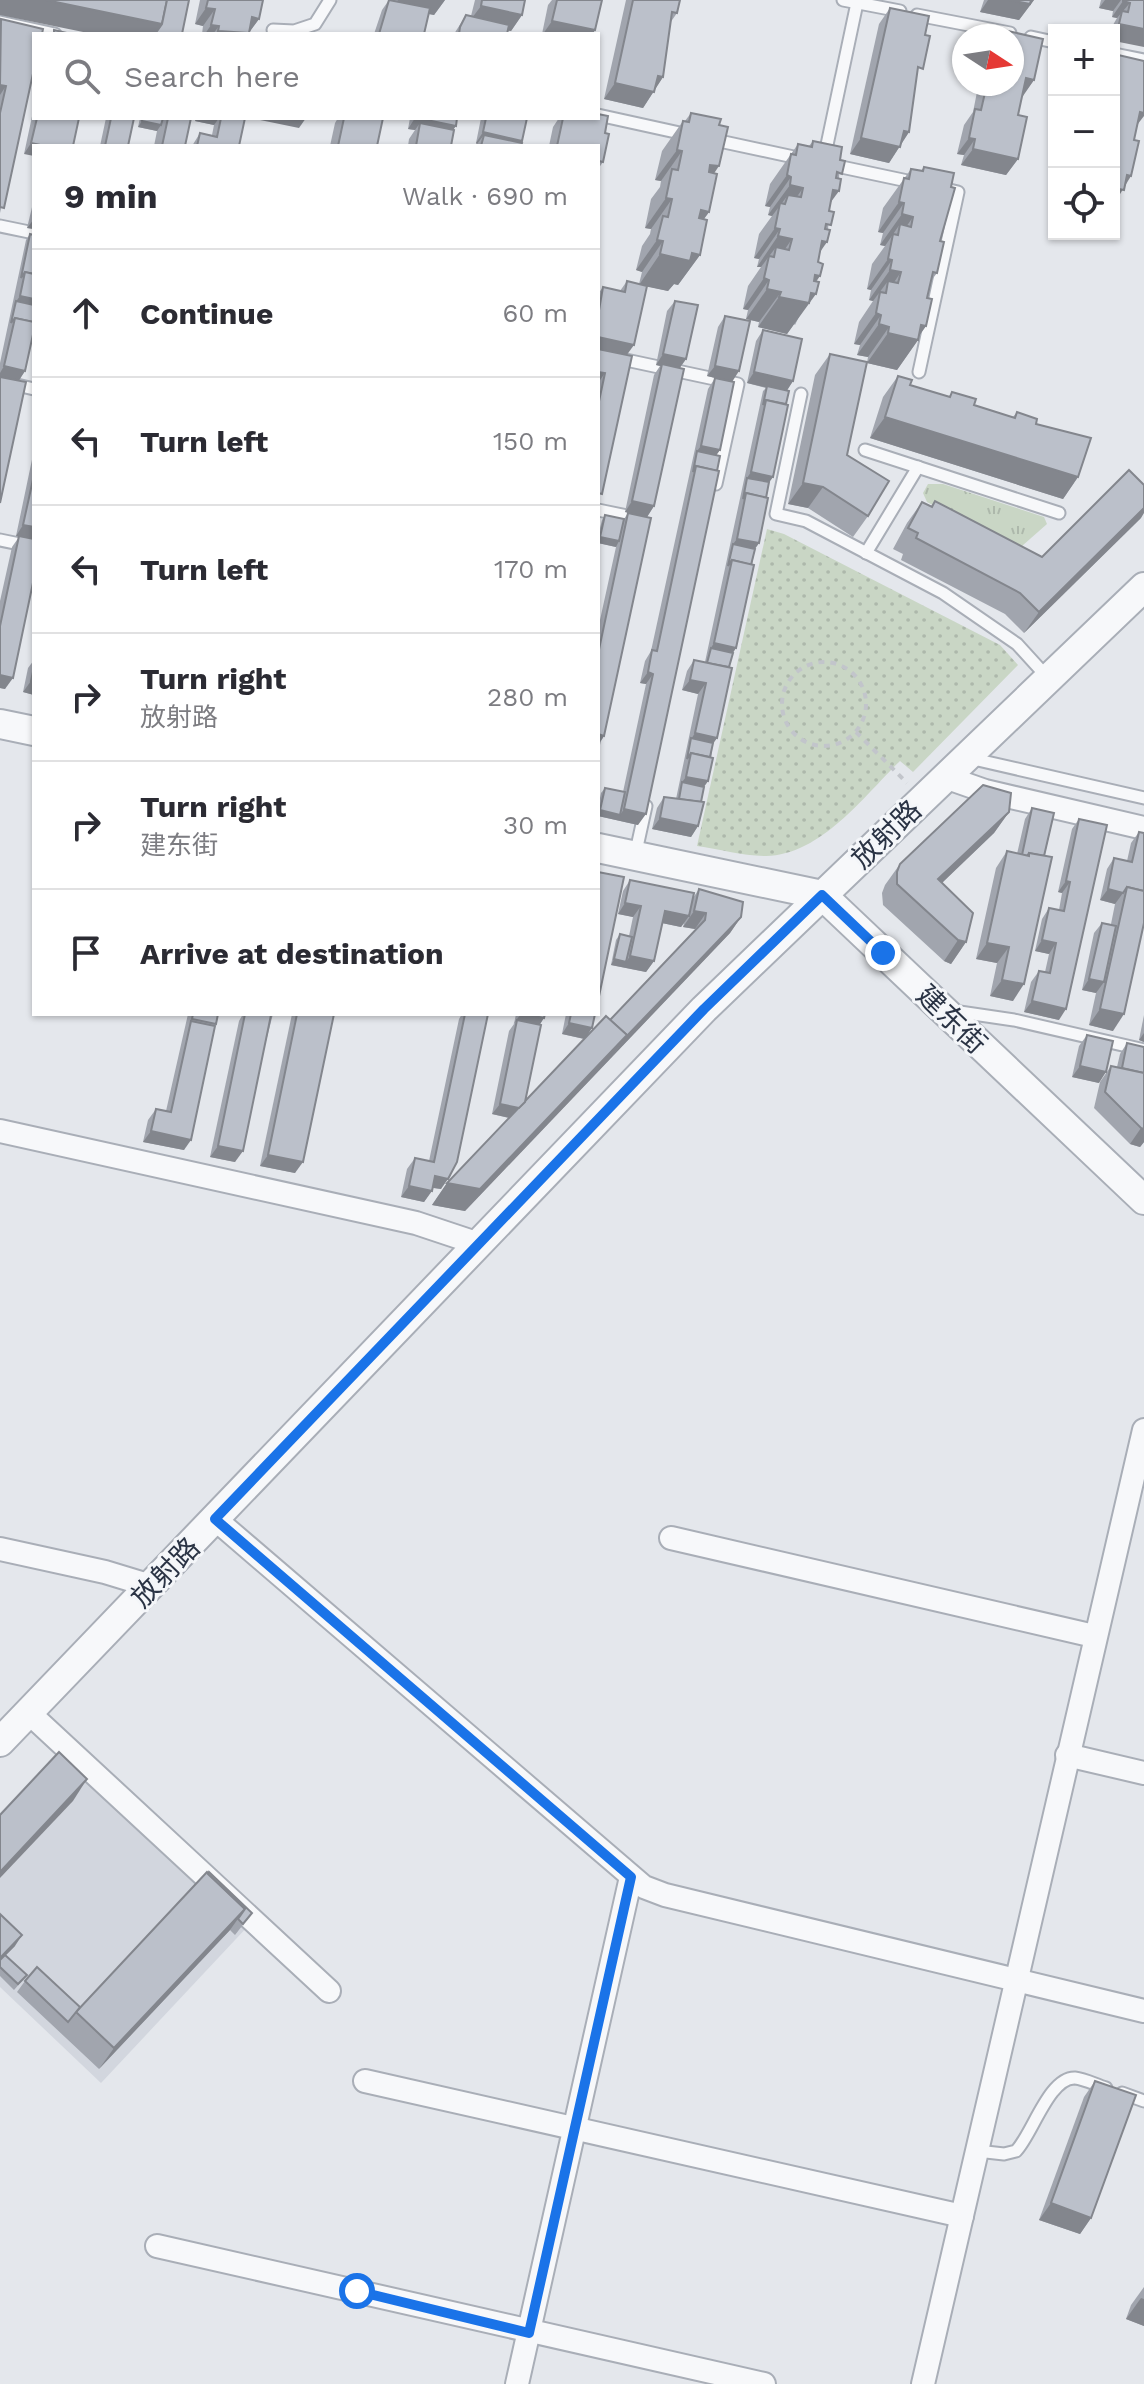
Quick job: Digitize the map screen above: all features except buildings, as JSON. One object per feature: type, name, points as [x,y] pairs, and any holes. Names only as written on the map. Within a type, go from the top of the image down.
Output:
[{"type":"street","name":"放射路","points":[[0,1742],[704,1009],[1144,587]]},
{"type":"street","points":[[0,724],[32,731]]},
{"type":"street","points":[[945,777],[985,791],[1144,828]]},
{"type":"street","points":[[600,848],[822,895]]},
{"type":"street","name":"建东街","points":[[822,895],[1144,1200]]},
{"type":"street","points":[[0,1131],[416,1223],[479,1244]]},
{"type":"street","points":[[923,2384],[1144,1430]]},
{"type":"street","points":[[215,1519],[631,1877],[665,1895],[1144,2011]]},
{"type":"street","points":[[671,1538],[1094,1636]]},
{"type":"street","points":[[0,1549],[105,1572],[151,1586]]},
{"type":"street","points":[[29,1713],[329,1991]]},
{"type":"street","points":[[1067,1755],[1144,1773]]},
{"type":"street","points":[[517,2384],[631,1877]]},
{"type":"street","points":[[365,2081],[962,2216]]},
{"type":"street","points":[[157,2246],[764,2384]]},
{"type":"lane","points":[[273,30],[294,31],[315,24],[330,0]]},
{"type":"lane","points":[[843,0],[1048,41]]},
{"type":"lane","points":[[823,163],[857,3]]},
{"type":"lane","points":[[0,22],[46,32]]},
{"type":"lane","points":[[1120,55],[1144,60]]},
{"type":"lane","points":[[600,115],[958,192],[919,372]]},
{"type":"lane","points":[[0,226],[32,233]]},
{"type":"lane","points":[[600,354],[738,384],[714,490]]},
{"type":"lane","points":[[0,381],[32,389]]},
{"type":"lane","points":[[801,394],[776,514],[806,521],[943,593],[1002,631],[1048,679]]},
{"type":"lane","points":[[865,450],[1059,513]]},
{"type":"lane","points":[[866,553],[918,467]]},
{"type":"lane","points":[[600,510],[650,521]]},
{"type":"lane","points":[[0,540],[32,547]]},
{"type":"lane","points":[[966,757],[1144,798]]},
{"type":"lane","points":[[635,856],[648,795]]},
{"type":"lane","points":[[943,1010],[1014,1020],[1144,1050]]},
{"type":"lane","points":[[977,2151],[1004,2154],[1016,2151],[1056,2086],[1068,2079],[1076,2078],[1144,2101]]},
{"type":"path","points":[[827,662],[850,671],[866,700],[865,712],[856,732],[847,740],[824,747],[812,745],[792,732],[785,721],[783,697],[794,675],[803,668],[827,662]]},
{"type":"path","points":[[856,732],[923,799]]},
{"type":"shaded area","points":[[63,1746],[250,1924],[101,2083],[0,1987],[0,1813]]},
{"type":"green space","points":[[928,484],[943,484],[1044,517],[1047,524],[1022,546],[1012,547],[927,502],[923,493]]},
{"type":"green space","points":[[767,529],[784,534],[1000,645],[1018,665],[913,772],[900,761],[823,835],[786,853],[766,856],[697,846]]},
{"type":"route","points":[[357,2291],[529,2333],[631,1877],[215,1519],[704,1009],[822,895],[883,953]]}]
